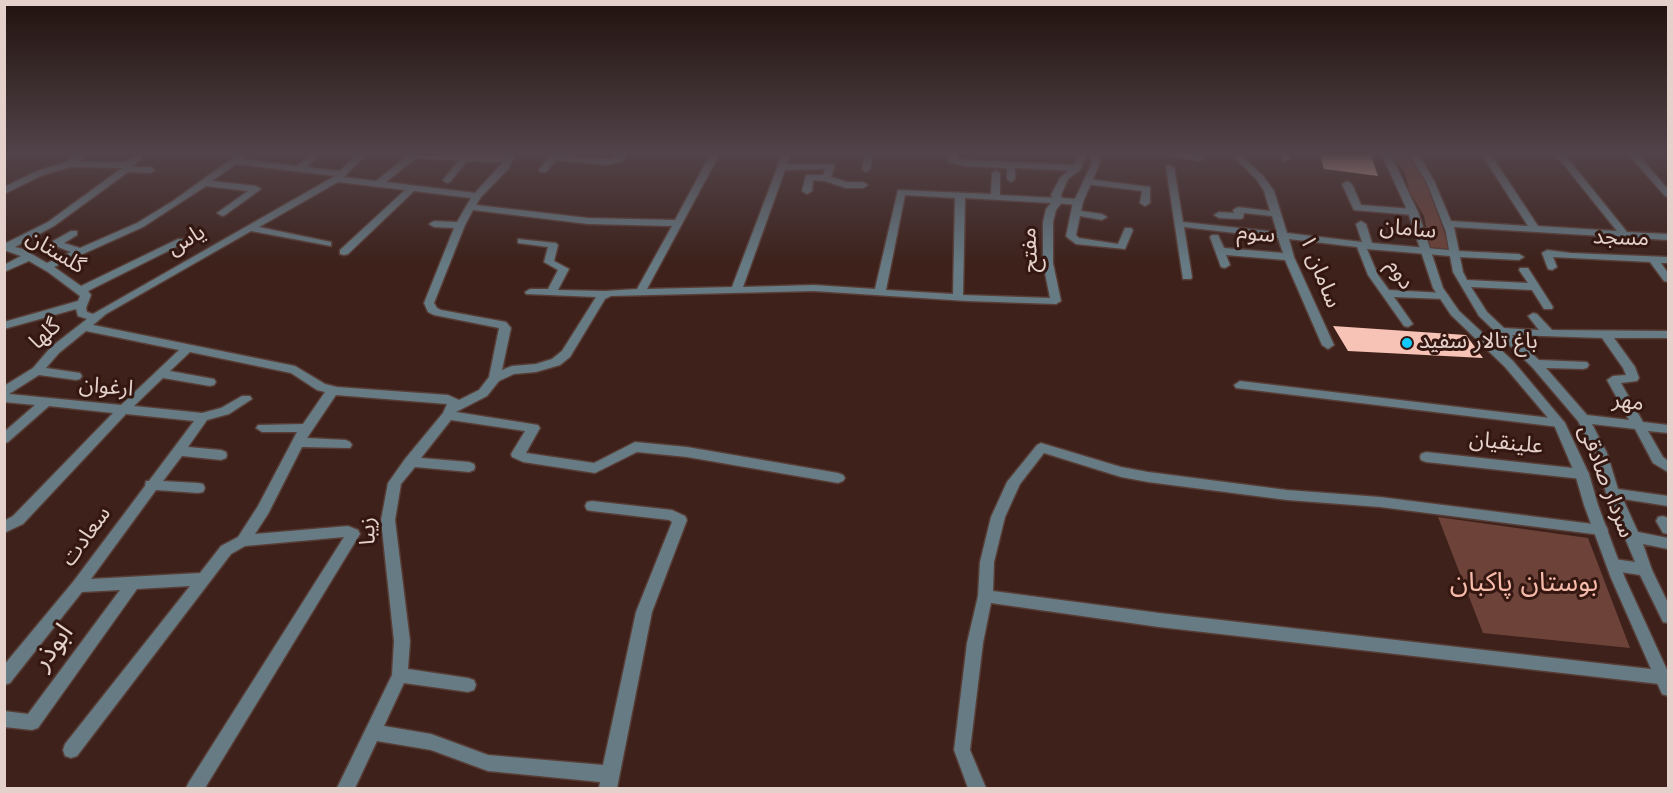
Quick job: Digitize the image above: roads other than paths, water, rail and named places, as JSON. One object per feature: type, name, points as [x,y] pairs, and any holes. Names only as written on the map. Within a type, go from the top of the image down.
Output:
[{"type":"street","points":[[6,247],[51,225],[95,192]]},
{"type":"street","points":[[46,267],[140,225],[190,192]]},
{"type":"street","points":[[222,213],[252,192]]},
{"type":"street","name":"یاس","points":[[85,327],[95,318],[313,192]]},
{"type":"street","points":[[344,252],[408,192]]},
{"type":"street","points":[[439,192],[477,196]]},
{"type":"street","points":[[481,192],[460,225],[429,303],[432,310],[438,313],[502,324],[506,328],[495,378]]},
{"type":"street","points":[[640,293],[695,192]]},
{"type":"street","points":[[736,291],[773,192]]},
{"type":"street","points":[[880,292],[901,192]]},
{"type":"street","points":[[901,192],[1058,201]]},
{"type":"street","points":[[995,192],[995,197]]},
{"type":"street","name":"مفتح","points":[[1057,192],[1058,201]]},
{"type":"street","points":[[1084,192],[1077,208],[1071,236],[1076,241],[1122,247],[1128,230]]},
{"type":"street","points":[[1144,203],[1146,192]]},
{"type":"street","points":[[1174,192],[1187,277]]},
{"type":"street","name":"سامان ۱","points":[[1269,192],[1289,257],[1328,345]]},
{"type":"street","points":[[1351,192],[1358,208],[1413,212]]},
{"type":"street","name":"سردار صادقی","points":[[1404,192],[1413,212],[1438,288],[1455,313],[1509,364],[1559,423],[1582,474],[1614,566],[1667,681]]},
{"type":"street","points":[[1435,192],[1448,224],[1456,253],[1458,272],[1483,314],[1536,364],[1583,419],[1601,453],[1613,493],[1645,570],[1668,617]]},
{"type":"street","points":[[1511,192],[1536,230]]},
{"type":"street","points":[[1590,192],[1624,234]]},
{"type":"street","points":[[530,292],[604,294],[814,288],[958,297],[960,195]]},
{"type":"street","name":"مفتح","points":[[1058,201],[1102,217]]},
{"type":"street","name":"مفتح","points":[[958,297],[1056,301],[1048,264],[1048,222],[1051,209],[1058,201]]},
{"type":"street","points":[[470,207],[588,221],[678,223]]},
{"type":"street","points":[[1219,215],[1240,216],[1238,210],[1276,214]]},
{"type":"street","points":[[434,224],[460,225]]},
{"type":"street","name":"سامان","points":[[1179,224],[1425,252],[1519,257]]},
{"type":"street","name":"دوم","points":[[1361,224],[1364,245],[1373,275],[1408,324]]},
{"type":"street","points":[[1448,224],[1536,230],[1547,235],[1624,234],[1668,237]]},
{"type":"street","points":[[249,228],[328,244]]},
{"type":"street","points":[[74,233],[56,243],[81,252]]},
{"type":"street","points":[[1215,237],[1225,265]]},
{"type":"street","points":[[80,291],[181,241]]},
{"type":"street","points":[[521,242],[553,245],[549,262],[564,268],[551,292]]},
{"type":"street","name":"گلستان","points":[[6,247],[46,267],[80,291],[86,296],[82,314],[95,318]]},
{"type":"street","name":"سوم","points":[[1220,251],[1289,257]]},
{"type":"street","name":"مسجد","points":[[1552,267],[1547,253],[1668,260]]},
{"type":"street","points":[[4,269],[28,257]]},
{"type":"street","points":[[1653,259],[1668,279]]},
{"type":"street","points":[[1524,270],[1548,307]]},
{"type":"street","points":[[1464,283],[1535,287]]},
{"type":"street","points":[[1385,293],[1444,296]]},
{"type":"street","points":[[449,412],[483,393],[495,378],[512,370],[536,368],[556,362],[566,354],[604,294]]},
{"type":"street","points":[[4,326],[83,303]]},
{"type":"street","points":[[1533,316],[1549,334]]},
{"type":"street","points":[[85,327],[295,370],[321,387],[333,390],[448,399],[454,402],[449,412]]},
{"type":"street","name":"گلها","points":[[4,392],[37,371],[55,350],[85,327]]},
{"type":"street","points":[[1500,331],[1549,334],[1668,334]]},
{"type":"street","points":[[1606,334],[1629,367],[1633,378],[1613,380],[1659,460],[1668,467]]},
{"type":"street","points":[[4,528],[18,520],[122,411],[189,347]]},
{"type":"street","points":[[1536,364],[1583,365]]},
{"type":"street","points":[[37,371],[76,376]]},
{"type":"street","points":[[162,374],[210,382]]},
{"type":"street","points":[[1240,385],[1559,423]]},
{"type":"street","name":"زیبا","points":[[243,542],[263,510],[306,428],[333,390]]},
{"type":"street","name":"ارغوان","points":[[4,398],[201,418]]},
{"type":"street","points":[[201,418],[225,411],[246,399]]},
{"type":"street","points":[[4,439],[45,403]]},
{"type":"street","points":[[449,412],[534,428],[517,454],[523,457],[595,468],[635,447],[687,452],[838,478]]},
{"type":"street","name":"زیبا","points":[[346,789],[400,675],[402,641],[388,520],[395,483],[449,412]]},
{"type":"street","name":"سعادت","points":[[4,678],[11,661],[78,586],[151,485],[180,451],[201,418]]},
{"type":"street","name":"مهر","points":[[1583,419],[1668,429]]},
{"type":"street","points":[[262,428],[306,428]]},
{"type":"street","points":[[298,442],[346,445]]},
{"type":"street","points":[[977,789],[962,750],[973,654],[985,596],[987,562],[998,517],[1014,482],[1041,448],[1121,472],[1148,477],[1287,495],[1380,502],[1601,530]]},
{"type":"street","points":[[180,451],[221,455]]},
{"type":"street","name":"علینقیان","points":[[1425,457],[1582,474]]},
{"type":"street","points":[[410,462],[469,467]]},
{"type":"street","points":[[151,485],[198,488]]},
{"type":"street","points":[[1613,493],[1668,501]]},
{"type":"street","points":[[374,732],[431,742],[488,763],[609,781],[644,612],[680,520],[672,515],[591,506]]},
{"type":"street","name":"زیبا","points":[[71,750],[141,661],[201,579],[226,550],[243,542],[348,531],[353,534],[195,789]]},
{"type":"street","points":[[1633,537],[1668,543]]},
{"type":"street","points":[[1614,566],[1645,570]]},
{"type":"street","points":[[78,586],[201,579]]},
{"type":"street","name":"ابوذر","points":[[4,720],[32,722],[134,582]]},
{"type":"street","points":[[985,596],[1159,620],[1667,681]]},
{"type":"street","points":[[400,675],[468,685]]},
{"type":"place","name":"باغ تالار سفید","points":[[1407,343]]},
{"type":"park label","name":"بوستان پاکبان","points":[[1524,584]]}]
